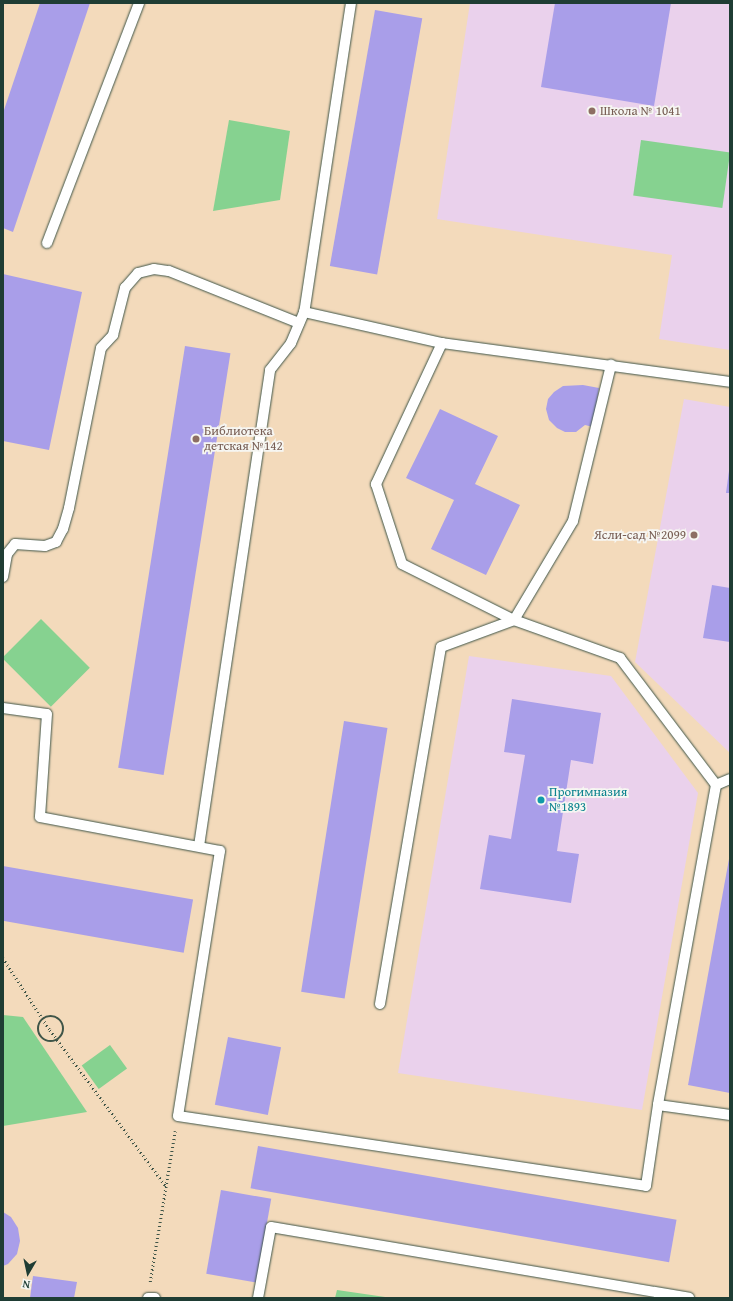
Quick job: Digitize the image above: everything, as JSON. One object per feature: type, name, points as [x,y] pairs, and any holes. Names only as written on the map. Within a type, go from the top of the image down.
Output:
[{"type":"lane","points":[[47,243],[138,3]]},
{"type":"lane","points":[[199,846],[270,370],[291,343],[304,312],[351,3]]},
{"type":"lane","points":[[3,577],[7,554],[15,544],[45,546],[56,542],[63,529],[69,508],[101,348],[113,334],[125,288],[138,273],[154,269],[169,271],[299,323]]},
{"type":"lane","points":[[304,312],[442,343],[730,382]]},
{"type":"lane","points":[[3,708],[47,714],[40,817],[220,851],[178,1116],[646,1186],[658,1105],[716,785],[620,658],[514,620],[402,564],[376,484],[442,343]]},
{"type":"lane","points":[[380,1004],[441,647],[514,620],[573,521],[611,365]]},
{"type":"lane","points":[[716,785],[730,779]]},
{"type":"lane","points":[[658,1105],[730,1115]]},
{"type":"lane","points":[[258,1298],[271,1227],[688,1298]]},
{"type":"path","points":[[3,958],[58,1040],[166,1186]]},
{"type":"path","points":[[50,1016],[61,1022],[64,1030],[58,1040],[49,1042],[40,1035],[38,1027],[44,1019],[50,1016]]},
{"type":"path","points":[[150,1298],[166,1186],[178,1116]]},
{"type":"shaded area","name":"Школа № 1041","points":[[470,3],[730,3],[730,350],[659,339],[672,255],[437,219]]},
{"type":"shaded area","name":"Ясли-сад №2099","points":[[684,399],[730,407],[730,753],[635,662]]},
{"type":"shaded area","points":[[469,656],[611,676],[698,793],[642,1110],[398,1073]]},
{"type":"green space","points":[[229,120],[290,131],[280,200],[213,211]]},
{"type":"green space","points":[[641,140],[730,153],[722,208],[633,195]]},
{"type":"green space","points":[[41,619],[90,668],[51,707],[3,659],[3,657]]},
{"type":"green space","points":[[3,1015],[23,1017],[87,1112],[3,1126]]},
{"type":"green space","points":[[110,1045],[127,1068],[99,1089],[82,1066]]},
{"type":"green space","points":[[337,1290],[392,1298],[335,1298]]},
{"type":"building","points":[[40,3],[90,3],[13,232],[3,228],[3,113]]},
{"type":"building","points":[[555,3],[671,3],[654,106],[541,87]]},
{"type":"building","points":[[375,10],[422,18],[377,274],[330,266]]},
{"type":"building","points":[[3,274],[82,292],[49,450],[3,441]]},
{"type":"building","points":[[185,346],[230,353],[164,775],[118,768]]},
{"type":"building","points":[[583,385],[599,388],[593,427],[585,425],[576,432],[565,432],[557,428],[549,420],[546,409],[548,399],[554,392],[563,386]]},
{"type":"building","points":[[440,409],[498,436],[475,484],[520,505],[486,575],[431,549],[454,500],[406,478]]},
{"type":"building","points":[[729,471],[730,493],[726,493]]},
{"type":"building","points":[[712,585],[730,588],[730,642],[703,638]]},
{"type":"building","name":"Прогимназия №1893","points":[[512,699],[601,713],[593,764],[571,760],[557,851],[579,854],[571,903],[480,889],[489,835],[511,839],[525,755],[504,752]]},
{"type":"building","points":[[344,721],[387,728],[345,999],[301,992]]},
{"type":"building","points":[[730,859],[730,1093],[688,1085]]},
{"type":"building","points":[[3,866],[193,900],[184,953],[3,921]]},
{"type":"building","points":[[228,1037],[281,1047],[268,1115],[215,1105]]},
{"type":"building","points":[[258,1146],[677,1220],[669,1262],[251,1188]]},
{"type":"building","points":[[221,1190],[271,1199],[256,1283],[206,1274]]},
{"type":"building","points":[[3,1212],[11,1217],[18,1228],[20,1241],[17,1254],[8,1264],[3,1266]]},
{"type":"building","points":[[33,1276],[77,1282],[74,1298],[30,1298]]},
{"type":"place","name":"Школа № 1041","points":[[592,111]]},
{"type":"place","name":"Библиотека детская №142","points":[[196,439]]},
{"type":"place","name":"Ясли-сад №2099","points":[[694,535]]},
{"type":"place","name":"Прогимназия №1893","points":[[541,800]]}]
